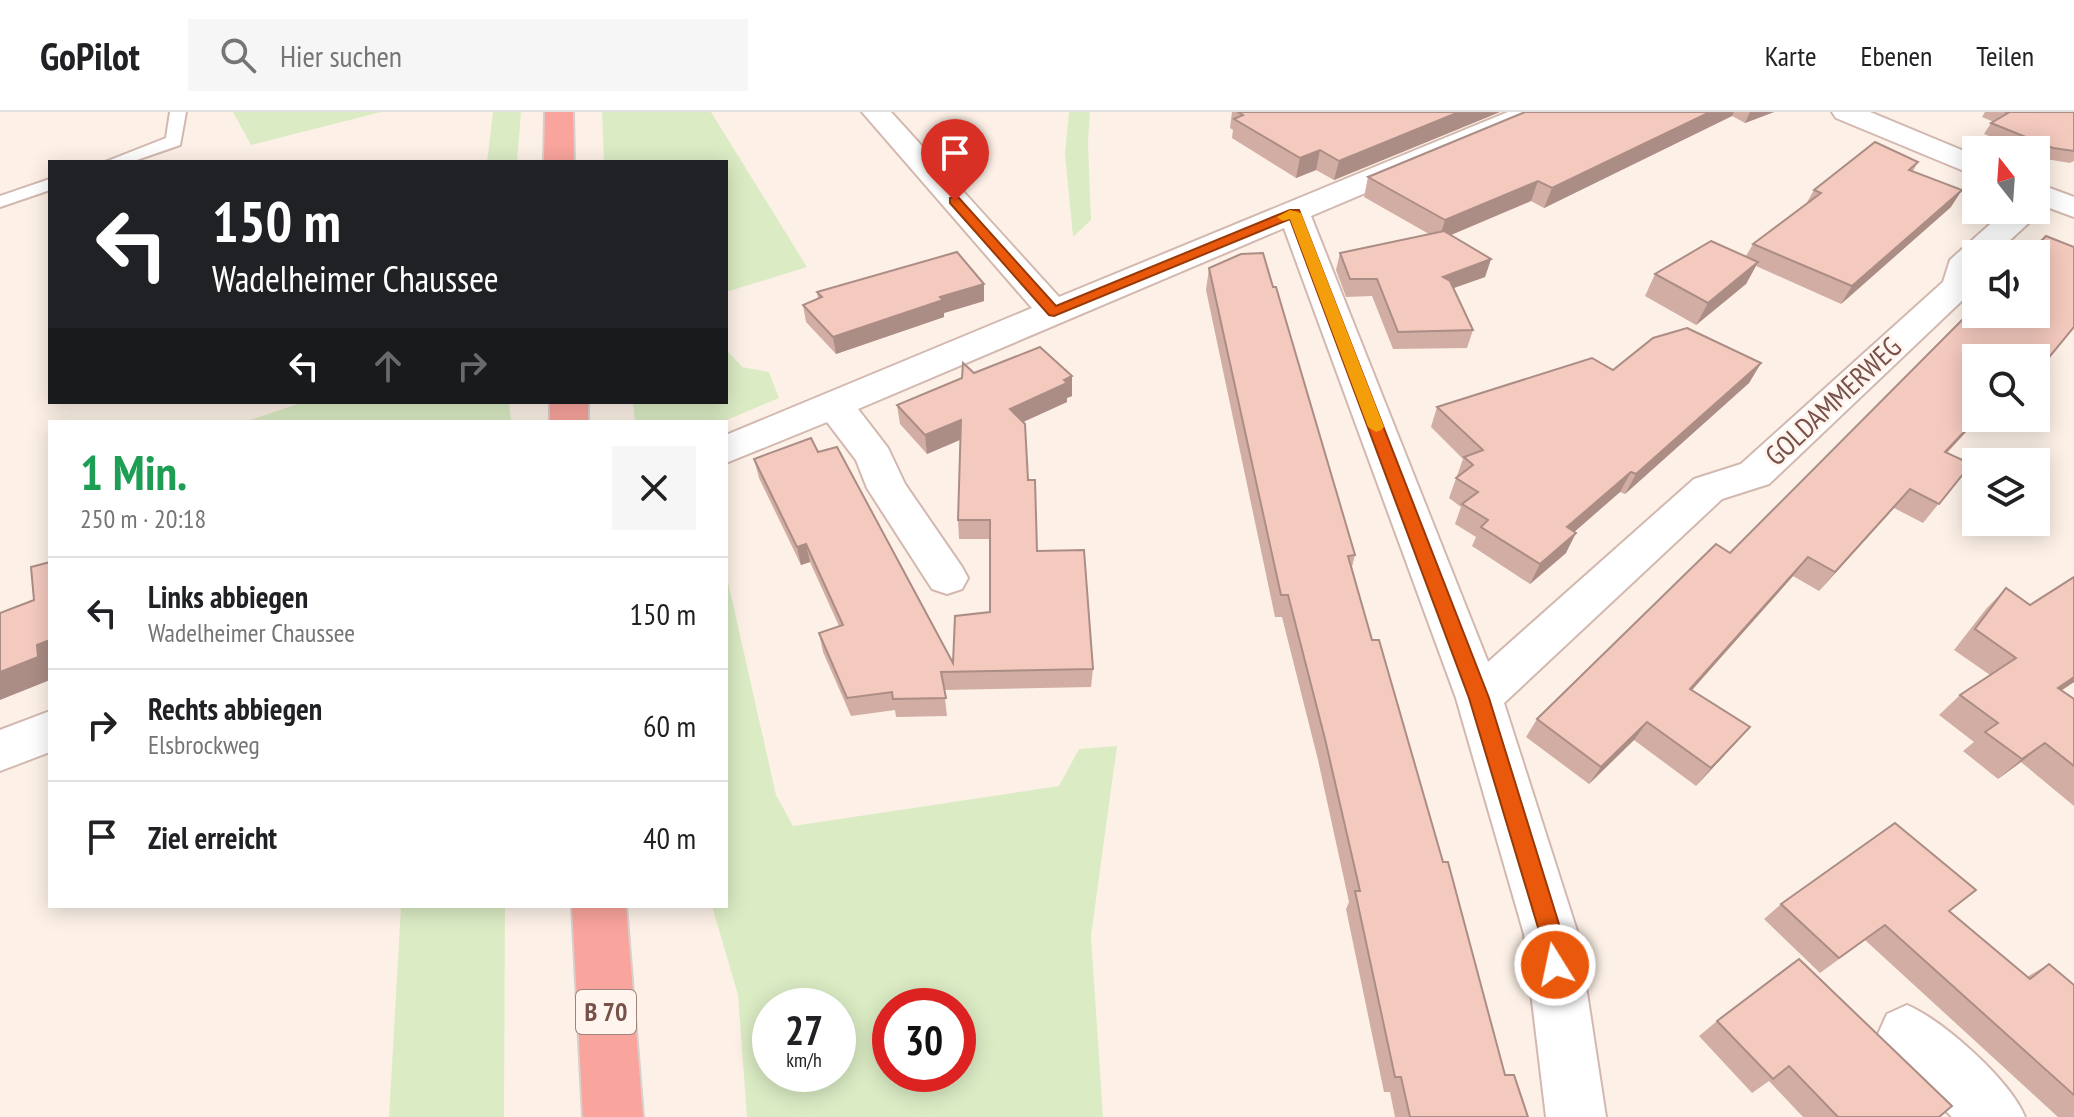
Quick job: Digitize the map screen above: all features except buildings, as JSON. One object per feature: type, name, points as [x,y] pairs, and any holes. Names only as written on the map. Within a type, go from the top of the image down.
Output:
[{"type":"highway","points":[[559,112],[559,160]]},
{"type":"highway","name":"B 70","points":[[599,908],[613,1117]]},
{"type":"street","points":[[876,112],[1054,312]]},
{"type":"street","points":[[728,449],[1532,112]]},
{"type":"street","points":[[1846,112],[1962,161]]},
{"type":"street","points":[[2050,203],[2074,208]]},
{"type":"street","points":[[1294,213],[1479,698],[1551,934],[1576,1117]]},
{"type":"street","name":"GOLDAMMERWEG","points":[[1479,698],[1708,489],[1755,474],[1959,285],[1962,267],[2008,224]]},
{"type":"street","points":[[833,403],[874,457],[887,488],[947,578]]},
{"type":"street","points":[[0,751],[48,732]]},
{"type":"street","points":[[1907,1034],[1995,1117]]},
{"type":"lane","points":[[120,160],[174,141],[178,112]]},
{"type":"lane","points":[[0,202],[48,185]]},
{"type":"green space","points":[[233,112],[381,112],[251,145]]},
{"type":"green space","points":[[493,112],[521,112],[517,160],[487,160]]},
{"type":"green space","points":[[602,112],[711,112],[807,267],[728,291],[728,160],[604,160]]},
{"type":"green space","points":[[1069,112],[1090,112],[1091,220],[1073,237],[1065,154]]},
{"type":"green space","points":[[728,351],[742,367],[769,372],[779,398],[727,420],[635,420],[633,404],[728,404]]},
{"type":"green space","points":[[298,404],[509,404],[511,420],[250,420]]},
{"type":"green space","points":[[728,582],[776,795],[793,826],[1059,786],[1079,749],[1117,746],[1091,936],[1103,1117],[747,1117],[738,995],[713,908],[728,908]]},
{"type":"green space","points":[[401,908],[505,908],[504,1117],[389,1117]]},
{"type":"slow traffic","points":[[1283,217],[1294,213],[1376,427]]},
{"type":"route","points":[[955,201],[1054,312],[1294,213],[1479,698],[1551,934],[1555,965]]}]
